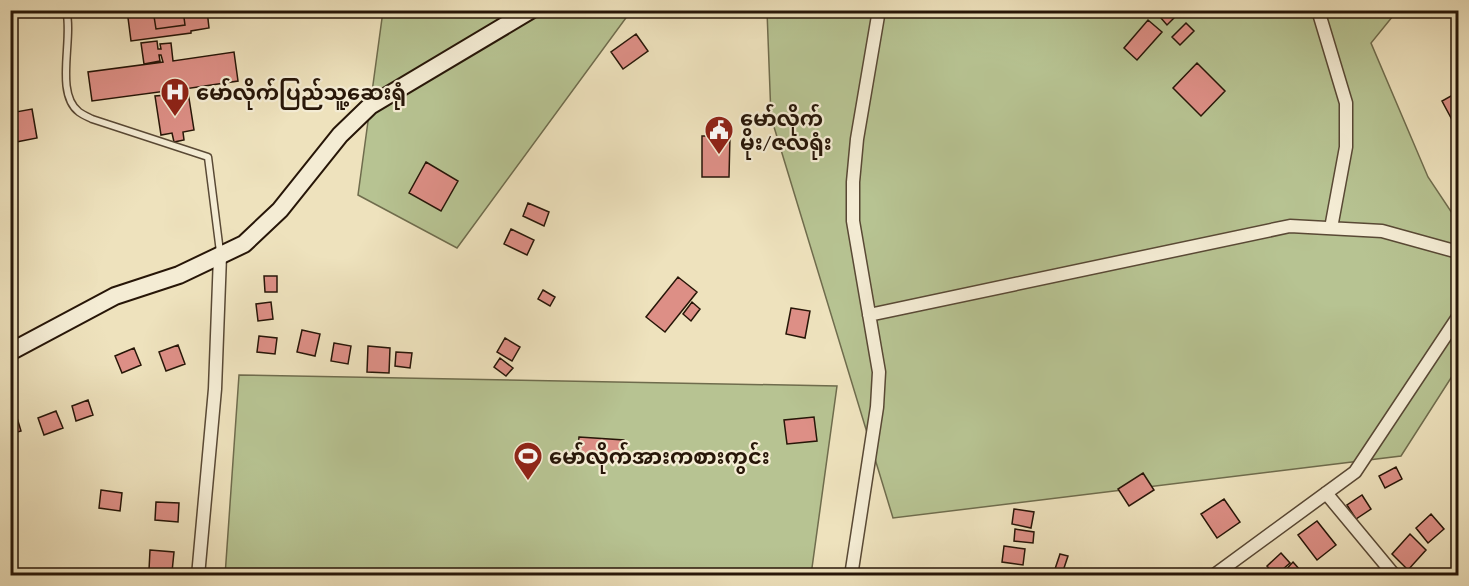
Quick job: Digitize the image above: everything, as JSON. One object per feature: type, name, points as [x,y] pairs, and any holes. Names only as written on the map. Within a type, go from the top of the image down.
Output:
[{"type":"main road","points":[[10,352],[115,296],[179,275],[244,244],[280,210],[340,135],[370,106],[531,10]]},
{"type":"street","points":[[851,576],[877,407],[879,372],[853,221],[853,182],[857,139],[879,10]]},
{"type":"street","points":[[1318,10],[1346,103],[1346,147],[1331,228]]},
{"type":"street","points":[[869,315],[1290,226],[1382,231],[1458,252]]},
{"type":"street","points":[[198,576],[215,389],[220,256]]},
{"type":"street","points":[[1212,576],[1355,472],[1458,317]]},
{"type":"street","points":[[1326,493],[1395,576]]},
{"type":"lane","points":[[66,10],[68,49],[65,64],[66,83],[77,111],[92,119],[208,157],[220,256]]},
{"type":"green space","points":[[383,11],[631,11],[457,248],[358,195]]},
{"type":"green space","points":[[767,11],[1397,11],[1371,43],[1428,177],[1458,222],[1458,367],[1401,456],[893,518],[771,117]]},
{"type":"green space","name":"မော်လိုက်အားကစားကွင်း","points":[[239,375],[837,386],[811,575],[225,576]]},
{"type":"building","points":[[127,10],[153,10],[156,29],[185,25],[183,10],[207,10],[209,28],[191,31],[191,33],[131,41]]},
{"type":"building","points":[[127,10],[207,10],[209,28],[191,31],[191,33],[131,41]]},
{"type":"building","points":[[1154,10],[1182,10],[1167,25]]},
{"type":"building","points":[[1148,20],[1162,32],[1137,60],[1124,48]]},
{"type":"building","points":[[1186,23],[1194,31],[1180,45],[1172,37]]},
{"type":"building","points":[[636,34],[648,51],[623,69],[611,52]]},
{"type":"building","points":[[157,41],[158,49],[161,49],[160,44],[171,43],[173,61],[234,52],[238,81],[177,90],[178,93],[188,92],[194,130],[183,132],[184,140],[174,142],[172,133],[161,135],[155,96],[167,95],[166,91],[92,101],[88,72],[163,62],[159,55],[160,61],[144,64],[141,43]]},
{"type":"building","points":[[1197,63],[1225,91],[1201,116],[1173,88]]},
{"type":"building","points":[[1458,92],[1458,131],[1442,101]]},
{"type":"building","points":[[32,109],[37,138],[11,143],[10,113]]},
{"type":"building","points":[[702,136],[730,136],[729,177],[702,177]]},
{"type":"building","points":[[426,162],[458,181],[441,211],[409,193]]},
{"type":"building","points":[[528,203],[549,212],[544,226],[523,216]]},
{"type":"building","points":[[511,229],[534,240],[527,255],[504,244]]},
{"type":"building","points":[[264,276],[277,276],[277,292],[265,292]]},
{"type":"building","points":[[678,277],[697,292],[665,332],[646,317]]},
{"type":"building","points":[[543,290],[555,297],[550,306],[538,299]]},
{"type":"building","points":[[271,302],[273,319],[258,321],[256,304]]},
{"type":"building","points":[[692,302],[700,309],[691,321],[683,314]]},
{"type":"building","points":[[791,308],[810,311],[805,338],[786,334]]},
{"type":"building","points":[[302,330],[320,334],[315,356],[297,352]]},
{"type":"building","points":[[259,336],[277,338],[275,354],[257,352]]},
{"type":"building","points":[[505,338],[520,347],[512,361],[497,352]]},
{"type":"building","points":[[334,343],[351,346],[348,364],[331,361]]},
{"type":"building","points":[[178,345],[185,364],[166,371],[159,352]]},
{"type":"building","points":[[368,346],[390,348],[389,373],[367,372]]},
{"type":"building","points":[[134,348],[141,365],[122,373],[115,356]]},
{"type":"building","points":[[396,352],[412,353],[410,368],[395,366]]},
{"type":"building","points":[[500,358],[513,368],[506,376],[494,367]]},
{"type":"building","points":[[88,400],[93,415],[76,421],[72,406]]},
{"type":"building","points":[[15,411],[21,431],[10,434],[10,413]]},
{"type":"building","points":[[56,411],[63,428],[44,435],[38,418]]},
{"type":"building","points":[[814,417],[817,441],[787,444],[784,420]]},
{"type":"building","points":[[579,437],[624,440],[623,461],[577,458]]},
{"type":"building","points":[[1396,467],[1402,479],[1385,488],[1379,476]]},
{"type":"building","points":[[1143,473],[1154,490],[1129,506],[1118,489]]},
{"type":"building","points":[[101,490],[122,493],[120,511],[99,508]]},
{"type":"building","points":[[1362,495],[1371,509],[1356,519],[1347,505]]},
{"type":"building","points":[[1224,499],[1240,522],[1217,538],[1201,514]]},
{"type":"building","points":[[156,502],[179,503],[178,522],[155,520]]},
{"type":"building","points":[[1014,509],[1034,512],[1031,528],[1012,524]]},
{"type":"building","points":[[1431,514],[1444,529],[1428,543],[1416,528]]},
{"type":"building","points":[[1317,521],[1336,545],[1317,560],[1298,535]]},
{"type":"building","points":[[1015,529],[1034,532],[1033,543],[1014,541]]},
{"type":"building","points":[[1410,534],[1426,550],[1408,570],[1392,554]]},
{"type":"building","points":[[1004,546],[1025,549],[1023,565],[1002,562]]},
{"type":"building","points":[[150,550],[174,552],[172,572],[149,570]]},
{"type":"building","points":[[1281,553],[1290,563],[1275,576],[1267,566]]},
{"type":"building","points":[[1060,554],[1068,556],[1063,571],[1055,569]]},
{"type":"building","points":[[1293,562],[1300,570],[1295,576],[1280,576]]},
{"type":"place","name":"မော်လိုက်ပြည်သူ့ဆေးရုံ","points":[[175,118]]},
{"type":"place","name":"မော်လိုက် မိုး/ဇလရုံး","points":[[719,156]]},
{"type":"place","name":"မော်လိုက်အားကစားကွင်း","points":[[528,482]]}]
